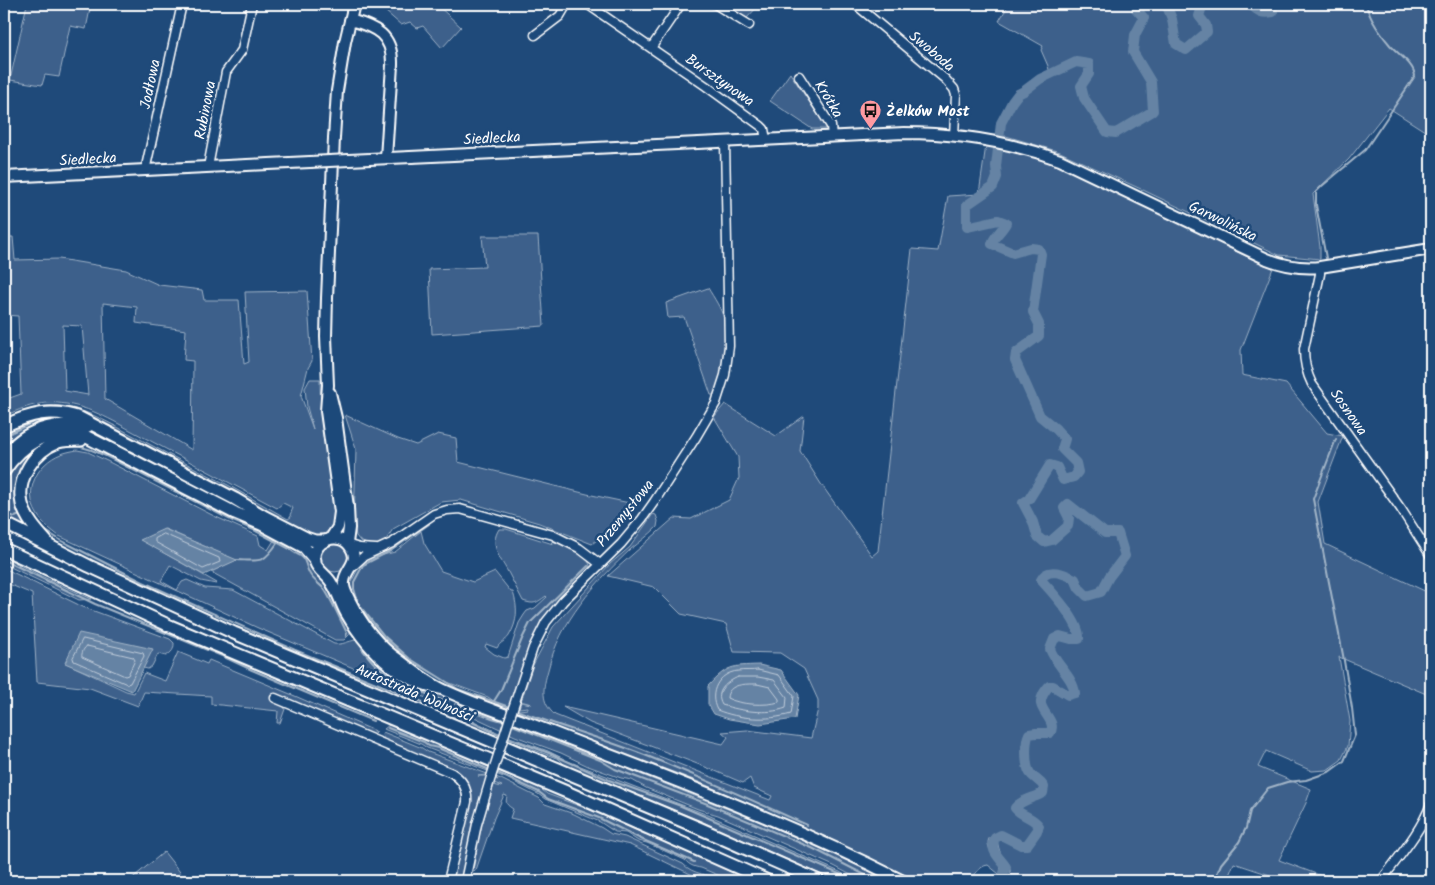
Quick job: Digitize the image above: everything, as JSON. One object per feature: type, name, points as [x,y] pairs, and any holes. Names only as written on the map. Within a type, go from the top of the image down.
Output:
[{"type":"highway","points":[[4,426],[26,416],[47,413],[73,416],[85,420],[94,427],[235,499],[306,538],[315,541],[327,540]]},
{"type":"highway","points":[[4,457],[17,442],[39,430],[54,425],[70,424],[94,427]]},
{"type":"highway","points":[[4,471],[13,458],[33,441],[47,435],[59,433],[83,435],[301,545],[308,550],[315,560]]},
{"type":"highway","points":[[51,547],[32,524],[22,504],[21,494],[26,472],[36,456],[51,446],[68,440],[92,440]]},
{"type":"highway","name":"Autostrada Wolności","points":[[4,523],[90,566],[234,633],[690,824],[819,881]]},
{"type":"highway","points":[[4,549],[170,626],[569,792],[768,881]]},
{"type":"main road","points":[[354,4],[339,76],[334,138],[326,336],[328,385],[326,411],[340,512],[338,527],[316,549],[315,560],[318,569],[332,583],[345,610],[368,646],[390,666],[413,681],[442,689],[643,767],[831,846],[902,881]]},
{"type":"main road","points":[[350,20],[364,24],[381,34],[388,42],[392,52],[386,158]]},
{"type":"main road","name":"Siedlecka","points":[[4,178],[904,133],[982,140]]},
{"type":"main road","name":"Garwolińska","points":[[982,140],[1013,146],[1060,160],[1267,259],[1291,266],[1320,267],[1431,249]]},
{"type":"main road","points":[[328,385],[336,418],[344,473],[349,528],[348,544]]},
{"type":"main road","points":[[327,540],[341,539],[348,544],[354,555],[350,569],[344,579],[344,588],[358,616],[370,633],[398,659],[442,689]]},
{"type":"main road","points":[[325,575],[334,577],[343,575],[350,569]]},
{"type":"street","name":"Jodłowa","points":[[145,171],[182,4]]},
{"type":"street","name":"Rubinowa","points":[[208,167],[226,72],[242,50],[252,4]]},
{"type":"street","points":[[535,35],[560,16],[568,4]]},
{"type":"street","name":"Bursztynowa","points":[[587,4],[761,126],[764,129],[766,140]]},
{"type":"street","points":[[651,48],[681,4]]},
{"type":"street","points":[[715,4],[749,25]]},
{"type":"street","name":"Swoboda","points":[[855,4],[954,88],[956,98],[954,136]]},
{"type":"street","points":[[865,12],[870,4]]},
{"type":"street","name":"Krótka","points":[[799,76],[831,126],[832,137]]},
{"type":"street","name":"Przemysłowa","points":[[465,881],[476,824],[533,648],[546,622],[563,600],[629,534],[654,502],[716,403],[722,385],[729,346],[725,142]]},
{"type":"street","name":"Sosnowa","points":[[1320,267],[1304,349],[1306,372],[1312,384],[1401,509],[1431,556]]},
{"type":"street","points":[[350,569],[364,556],[392,543],[434,514],[447,510],[460,510],[552,535],[579,548],[600,564]]},
{"type":"street","points":[[348,544],[360,548],[378,549]]},
{"type":"street","points":[[275,698],[448,771],[461,780],[466,790],[467,803],[448,881]]},
{"type":"street","points":[[1380,881],[1404,852],[1431,804]]},
{"type":"shaded area","points":[[27,4],[91,4],[86,29],[70,26],[59,77],[45,75],[42,85],[10,80]]},
{"type":"shaded area","points":[[377,4],[436,4],[461,27],[442,48],[423,26],[417,28],[410,22],[401,25]]},
{"type":"shaded area","points":[[721,4],[760,4],[745,20]]},
{"type":"shaded area","points":[[1009,4],[1431,4],[1431,135],[1389,108],[1349,159],[1313,194],[1320,259],[1279,255],[1060,152],[1006,136],[1002,137],[1006,119],[1014,104],[1025,94],[1051,77],[1041,50],[1043,46],[999,21]]},
{"type":"shaded area","points":[[790,73],[827,129],[812,129],[770,101]]},
{"type":"shaded area","points":[[986,145],[1044,160],[1075,172],[1273,268],[1241,350],[1242,375],[1286,384],[1327,433],[1343,436],[1318,502],[1325,544],[1431,594],[1431,696],[1339,657],[1350,721],[1348,746],[1341,760],[1327,770],[1312,771],[1266,751],[1258,767],[1311,789],[1279,860],[1335,881],[1288,881],[1234,863],[1227,880],[1218,878],[1217,881],[1008,881],[1010,868],[1001,854],[997,840],[1000,838],[1024,847],[1032,843],[1040,831],[1039,822],[1036,818],[1018,808],[1047,792],[1024,798],[1013,807],[1015,813],[1035,825],[1033,833],[1027,840],[1023,843],[1002,833],[995,834],[989,838],[988,846],[990,851],[1001,866],[999,874],[988,865],[980,869],[970,881],[918,881],[815,832],[699,782],[524,715],[499,705],[488,697],[447,682],[408,659],[378,632],[355,603],[350,584],[360,565],[375,557],[395,552],[421,531],[424,543],[441,571],[473,582],[495,572],[513,592],[516,614],[514,625],[508,638],[497,648],[486,644],[485,647],[494,654],[504,658],[508,657],[519,623],[524,615],[547,597],[533,603],[523,601],[495,546],[496,535],[499,529],[506,529],[553,544],[552,541],[569,547],[585,556],[590,566],[549,611],[533,640],[509,706],[519,710],[528,709],[528,707],[519,708],[521,702],[531,704],[521,701],[533,665],[553,627],[610,564],[630,547],[653,514],[656,515],[657,527],[605,575],[580,604],[570,619],[561,635],[548,670],[544,689],[547,705],[555,715],[770,800],[772,796],[754,788],[750,778],[743,783],[590,723],[563,707],[723,744],[728,737],[722,732],[747,730],[811,738],[818,709],[818,700],[804,669],[780,653],[734,652],[726,624],[681,614],[654,587],[608,576],[674,518],[691,519],[729,500],[739,478],[738,457],[714,417],[725,404],[776,436],[804,416],[800,451],[872,556],[878,551],[912,249],[938,251],[948,196],[979,194]]},
{"type":"shaded area","points":[[482,236],[538,236],[544,326],[432,334],[429,269],[485,267]]},
{"type":"shaded area","points":[[4,237],[13,237],[15,260],[59,259],[126,270],[159,285],[202,290],[204,300],[239,300],[244,364],[249,362],[245,292],[307,291],[312,361],[308,368],[301,396],[313,429],[307,407],[305,388],[310,379],[320,379],[321,419],[333,490],[335,517],[330,529],[324,534],[313,536],[262,510],[238,494],[94,419],[73,411],[4,422],[4,420],[25,411],[39,407],[54,405],[83,411],[112,424],[228,485],[288,519],[291,517],[293,508],[283,503],[277,508],[88,409],[66,404],[49,403],[27,407],[4,416],[4,400],[21,394],[18,316],[4,315]],"holes":[[[103,303],[137,307],[136,323],[186,330],[184,360],[193,361],[192,450],[105,399]],[[63,325],[82,326],[88,395],[65,391]]]},
{"type":"shaded area","points":[[708,288],[721,311],[727,337],[725,357],[715,395],[711,395],[684,317],[668,318],[666,303]]},
{"type":"shaded area","points":[[345,415],[416,445],[438,434],[456,438],[458,462],[639,505],[592,544],[539,523],[461,500],[441,502],[393,529],[386,540],[375,545],[367,544],[360,541],[356,536],[354,525],[356,449]]},
{"type":"shaded area","points":[[41,417],[77,421],[4,452],[4,430]]},
{"type":"shaded area","points":[[59,439],[20,478],[34,533],[4,516],[4,478],[14,463],[36,443]]},
{"type":"shaded area","points":[[77,450],[88,452],[214,516],[258,536],[260,545],[268,550],[276,537],[304,552],[314,573],[329,587],[344,621],[350,628],[350,634],[344,640],[335,640],[211,572],[236,560],[165,529],[141,540],[217,583],[201,581],[170,565],[161,581],[177,590],[182,582],[187,580],[205,588],[233,590],[334,644],[356,640],[414,685],[446,697],[449,704],[420,696],[258,628],[59,536],[44,524],[37,514],[31,496],[32,487],[39,471],[45,464],[61,454]]},
{"type":"shaded area","points":[[335,544],[345,548],[349,558],[345,568],[335,572],[325,568],[321,558],[325,548]]},
{"type":"shaded area","points":[[4,557],[92,599],[79,600],[4,564]]},
{"type":"shaded area","points":[[4,568],[83,607],[170,639],[174,643],[171,652],[166,656],[158,654],[152,666],[148,669],[143,668],[152,649],[66,663],[126,691],[134,693],[144,673],[165,681],[178,652],[207,664],[209,660],[377,732],[374,735],[368,736],[283,705],[285,709],[280,723],[277,723],[278,711],[211,704],[211,696],[144,692],[138,706],[90,688],[37,682],[32,594],[4,582]]},
{"type":"shaded area","points":[[459,702],[814,844],[891,881],[862,881],[834,866],[718,815],[698,809],[646,788],[632,780],[588,766],[561,753],[515,736],[453,707],[455,703]]},
{"type":"shaded area","points":[[451,710],[499,733],[548,751],[565,760],[708,815],[840,872],[854,881],[836,881],[703,822],[565,765],[559,759],[457,719],[452,716]]},
{"type":"shaded area","points":[[389,725],[393,725],[541,789],[547,794],[601,814],[751,881],[732,881],[692,866],[685,860],[647,843],[638,841],[626,833],[615,832],[600,822],[545,799],[506,778],[427,748],[384,729]]},
{"type":"shaded area","points":[[383,732],[428,752],[501,779],[539,798],[545,804],[574,814],[611,834],[625,837],[696,872],[723,881],[705,881],[630,845],[510,818],[513,809],[507,804],[507,796],[504,795],[476,870],[473,871],[480,831],[494,785],[502,786],[494,783],[495,779],[498,780],[496,778],[486,775],[478,776],[488,776],[474,821],[463,881],[452,881],[468,785],[385,742],[382,735]]},
{"type":"shaded area","points":[[164,852],[187,881],[129,881]]},
{"type":"water","points":[[164,529],[237,560],[204,575],[140,540]]},
{"type":"water","points":[[79,633],[153,649],[132,691],[65,663]]},
{"type":"water","points":[[759,665],[781,670],[799,695],[795,719],[760,724],[729,719],[714,714],[708,704],[708,686],[720,674],[730,668]]},
{"type":"waterway","points":[[1002,881],[1006,867],[994,851],[995,838],[1001,835],[1021,845],[1027,845],[1039,826],[1015,808],[1024,801],[1043,793],[1044,787],[1028,770],[1026,754],[1029,734],[1050,733],[1052,729],[1051,722],[1042,708],[1042,697],[1049,686],[1053,686],[1068,695],[1075,693],[1068,676],[1050,649],[1054,639],[1060,636],[1079,639],[1078,632],[1071,616],[1041,580],[1047,573],[1056,572],[1066,575],[1075,579],[1079,588],[1087,596],[1101,592],[1109,577],[1125,556],[1118,533],[1105,533],[1068,504],[1064,508],[1069,518],[1068,526],[1052,540],[1044,542],[1037,536],[1033,522],[1023,503],[1029,499],[1050,465],[1057,467],[1063,480],[1074,477],[1078,472],[1076,463],[1062,449],[1065,439],[1040,416],[1015,360],[1016,353],[1039,336],[1039,324],[1033,312],[1041,254],[1039,249],[1031,248],[1013,253],[992,244],[1006,223],[998,220],[967,227],[967,205],[993,187],[997,177],[996,166],[1001,123],[1018,94],[1040,79],[1076,62],[1089,64],[1089,74],[1081,86],[1084,98],[1107,132],[1116,133],[1153,111],[1151,82],[1133,52],[1135,35],[1144,18],[1136,9],[1147,4]]},
{"type":"waterway","points":[[1166,4],[1172,19],[1176,44],[1186,50],[1207,32],[1206,25],[1199,16],[1203,4]]},
{"type":"waterway","points":[[1250,4],[1258,11],[1266,13],[1273,12],[1272,4]]},
{"type":"waterway","points":[[1326,258],[1316,205],[1316,192],[1365,150],[1415,76],[1409,63],[1390,45],[1379,31],[1366,4]]},
{"type":"waterway","points":[[4,436],[31,423]]},
{"type":"waterway","points":[[1214,881],[1221,864],[1239,842],[1246,828],[1250,811],[1268,788],[1287,782],[1306,780],[1329,772],[1344,761],[1355,735],[1343,655],[1313,499],[1336,439]]},
{"type":"waterway","points":[[38,464],[53,451],[67,446],[93,450],[290,549],[303,558],[308,572],[325,590],[347,633],[346,636]]},
{"type":"waterway","points":[[20,471],[24,462],[36,449]]},
{"type":"waterway","points":[[28,481],[28,504]]},
{"type":"waterway","points":[[17,505],[26,526]]},
{"type":"waterway","points":[[4,513],[15,517],[20,515]]},
{"type":"waterway","points":[[429,524],[392,550],[363,565],[354,582],[359,605],[384,636],[409,658],[458,689],[512,708]]},
{"type":"waterway","points":[[43,529],[60,540],[143,582],[295,650],[444,709]]},
{"type":"waterway","points":[[237,560],[261,560],[269,554],[278,542]]},
{"type":"waterway","points":[[4,560],[95,604],[373,721]]},
{"type":"waterway","points":[[494,701],[501,690],[530,623],[588,566]]},
{"type":"waterway","points":[[362,649],[386,673],[411,687],[446,702]]},
{"type":"waterway","points":[[459,705],[506,722]]},
{"type":"waterway","points":[[516,710],[642,754],[725,788],[807,825]]},
{"type":"waterway","points":[[455,714],[502,736]]},
{"type":"waterway","points":[[510,724],[600,760],[615,769],[705,803],[812,848],[877,881]]},
{"type":"waterway","points":[[388,728],[492,771]]},
{"type":"waterway","points":[[506,737],[549,753],[609,780],[681,806],[846,877]]},
{"type":"waterway","points":[[496,772],[539,792],[548,799],[599,818],[694,862]]},
{"type":"place","name":"Żelków Most","points":[[870,130]]}]
